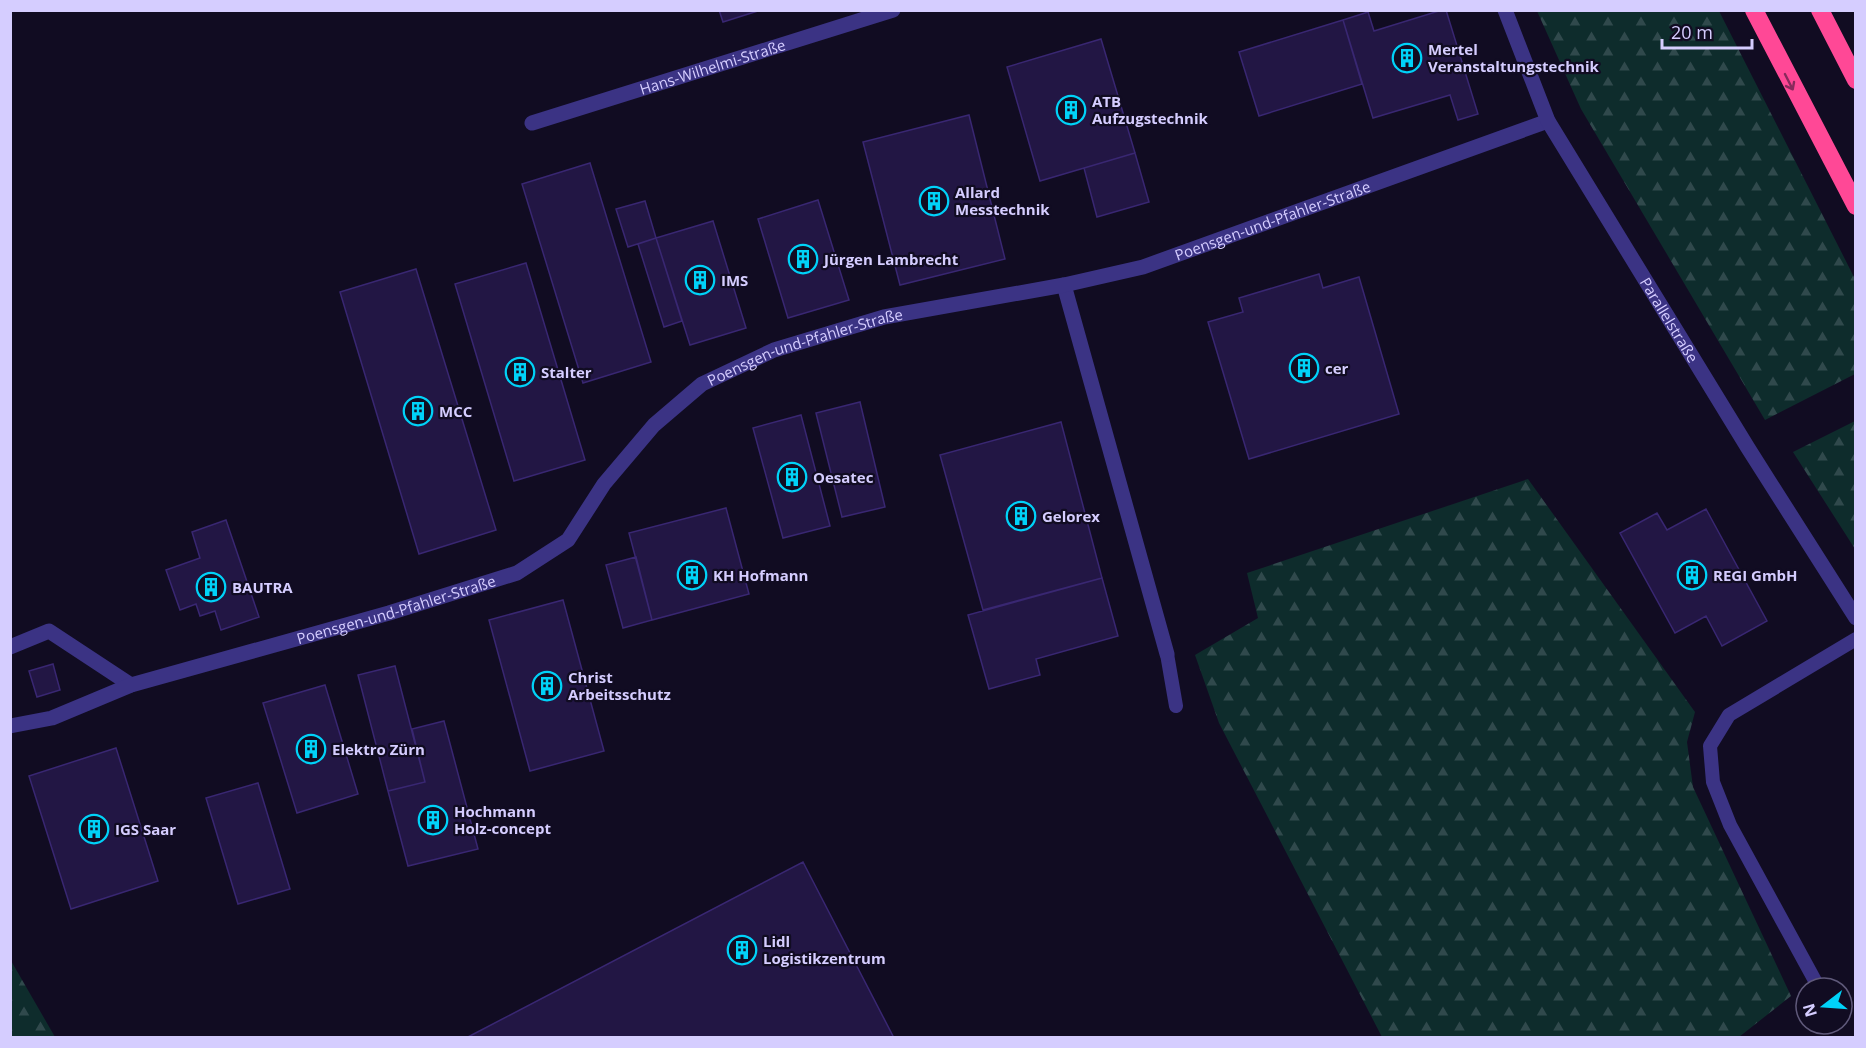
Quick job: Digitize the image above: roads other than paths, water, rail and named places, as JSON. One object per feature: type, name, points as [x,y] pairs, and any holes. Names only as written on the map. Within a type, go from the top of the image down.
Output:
[{"type":"highway","points":[[1754,10],[1856,207]]},
{"type":"highway","points":[[1820,10],[1856,80]]},
{"type":"street","name":"Hans-Wilhelmi-Straße","points":[[532,123],[893,10]]},
{"type":"street","name":"Parallelstraße","points":[[1505,10],[1548,121],[1748,448],[1856,618]]},
{"type":"street","name":"Poensgen-und-Pfahler-Straße","points":[[10,726],[52,718],[131,685],[389,613],[517,573],[568,540],[604,484],[654,425],[702,384],[774,350],[884,317],[1064,285],[1143,267],[1548,121]]},
{"type":"street","points":[[1064,285],[1167,654]]},
{"type":"street","points":[[10,647],[49,631],[131,685]]},
{"type":"lane","points":[[1812,976],[1730,825],[1713,782],[1710,746],[1730,715],[1856,639]]},
{"type":"lane","points":[[1167,654],[1176,706]]},
{"type":"place","name":"Mertel Veranstaltungstechnik","points":[[1407,58]]},
{"type":"place","name":"ATB Aufzugstechnik","points":[[1071,110]]},
{"type":"place","name":"Allard Messtechnik","points":[[934,201]]},
{"type":"place","name":"Jürgen Lambrecht","points":[[803,259]]},
{"type":"place","name":"IMS","points":[[700,280]]},
{"type":"place","name":"cer","points":[[1304,368]]},
{"type":"place","name":"Stalter","points":[[520,372]]},
{"type":"place","name":"MCC","points":[[418,411]]},
{"type":"place","name":"Oesatec","points":[[792,477]]},
{"type":"place","name":"Gelorex","points":[[1021,516]]},
{"type":"place","name":"KH Hofmann","points":[[692,575]]},
{"type":"place","name":"REGI GmbH","points":[[1692,575]]},
{"type":"place","name":"BAUTRA","points":[[211,587]]},
{"type":"place","name":"Christ Arbeitsschutz","points":[[547,686]]},
{"type":"place","name":"Elektro Zürn","points":[[311,749]]},
{"type":"place","name":"Hochmann Holz-concept","points":[[433,820]]},
{"type":"place","name":"IGS Saar","points":[[94,829]]},
{"type":"place","name":"Lidl Logistikzentrum","points":[[742,950]]}]
